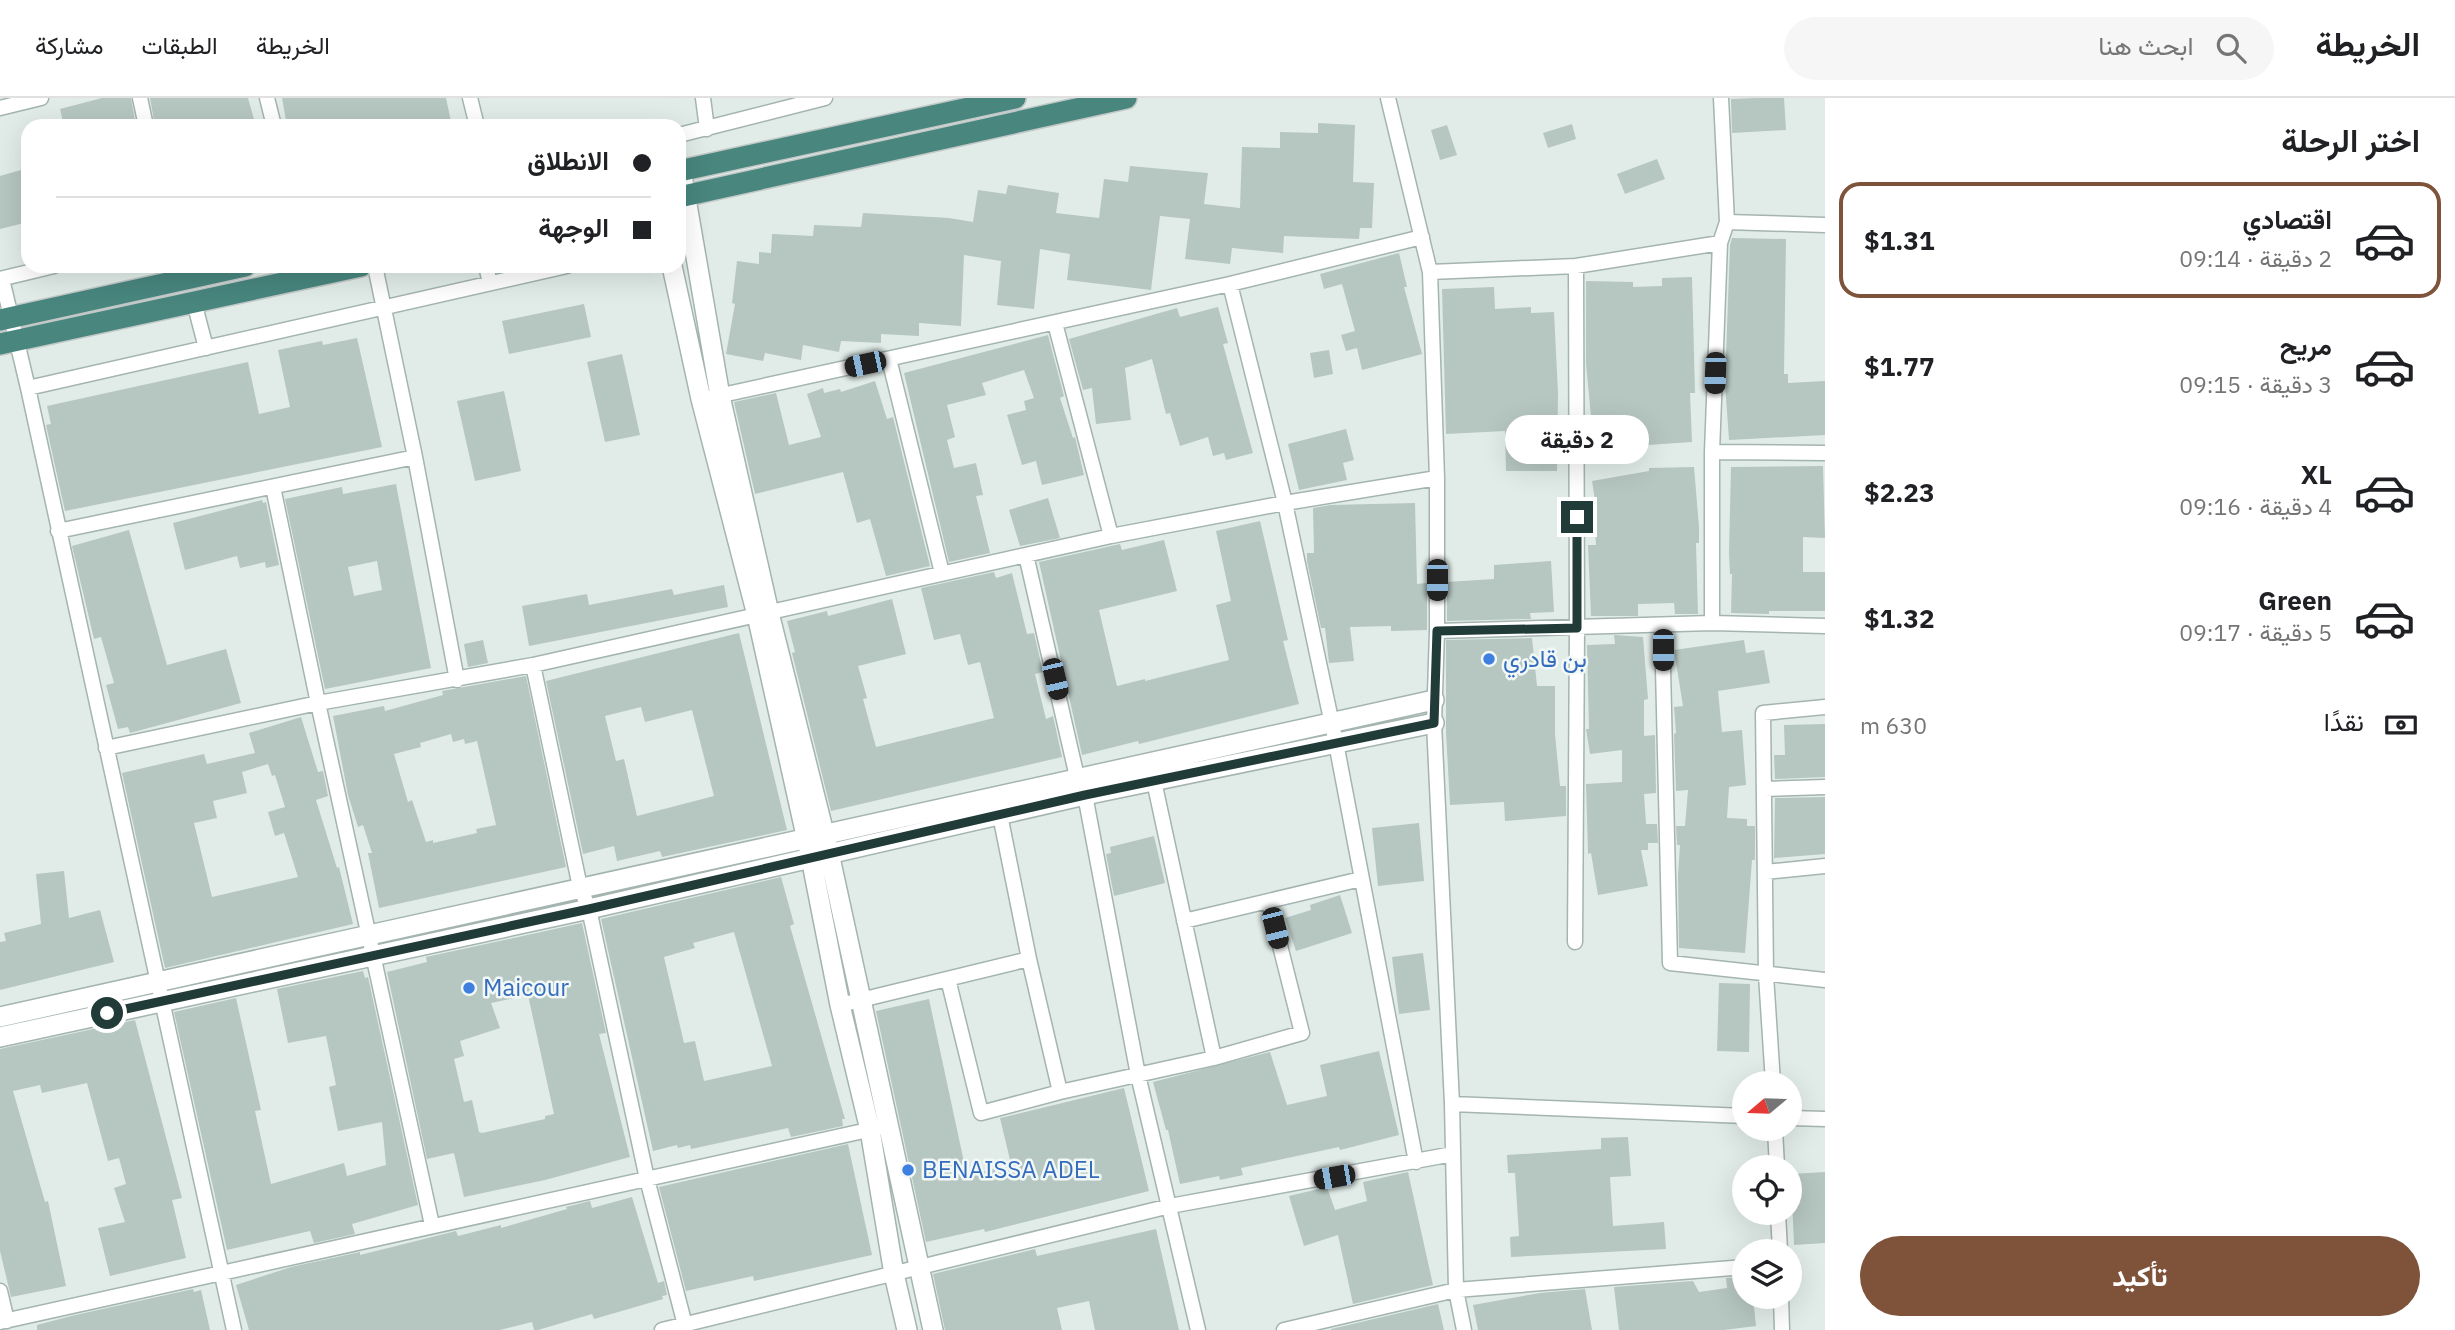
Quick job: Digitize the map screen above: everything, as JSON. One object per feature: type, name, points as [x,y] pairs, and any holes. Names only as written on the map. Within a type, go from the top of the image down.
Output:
[{"type":"highway","points":[[686,169],[1015,98]]},
{"type":"highway","points":[[686,195],[1126,98]]},
{"type":"highway","points":[[6,319],[178,273]]},
{"type":"highway","points":[[8,342],[329,273]]},
{"type":"street","points":[[0,107],[41,98]]},
{"type":"street","points":[[139,98],[144,119]]},
{"type":"street","points":[[267,98],[272,119]]},
{"type":"street","points":[[470,98],[475,119]]},
{"type":"street","points":[[703,98],[707,129]]},
{"type":"street","points":[[686,134],[825,98]]},
{"type":"street","points":[[1388,98],[1430,272],[1437,478],[1434,723],[1453,1154],[1455,1290],[1464,1330]]},
{"type":"street","points":[[1712,623],[1712,452],[1720,243],[1727,222],[1721,98]]},
{"type":"street","points":[[686,218],[711,398]]},
{"type":"street","points":[[1727,222],[1825,225]]},
{"type":"street","points":[[711,398],[1230,285],[1422,237]]},
{"type":"street","points":[[1430,272],[1576,266],[1720,243]]},
{"type":"street","points":[[1575,942],[1576,266]]},
{"type":"street","points":[[25,273],[1,279],[8,342],[29,388],[234,1330]]},
{"type":"street","points":[[377,273],[457,680]]},
{"type":"street","points":[[488,273],[490,283]]},
{"type":"street","points":[[29,388],[535,273]]},
{"type":"street","points":[[674,273],[711,398],[817,847],[860,1000],[879,1128],[894,1274],[907,1330]]},
{"type":"street","points":[[1230,285],[1285,503],[1336,743],[1416,1161]]},
{"type":"street","points":[[194,302],[206,348]]},
{"type":"street","points":[[1055,323],[1111,536]]},
{"type":"street","points":[[889,359],[942,573]]},
{"type":"street","points":[[1712,452],[1825,453]]},
{"type":"street","points":[[58,531],[415,457]]},
{"type":"street","points":[[106,748],[318,703],[533,665],[1111,536],[1437,478]]},
{"type":"street","points":[[274,487],[318,703],[432,1225]]},
{"type":"street","points":[[1026,555],[1081,786],[1138,1075],[1198,1330]]},
{"type":"street","points":[[1437,631],[1712,623],[1825,626]]},
{"type":"street","points":[[1662,626],[1670,963],[1825,981]]},
{"type":"street","points":[[533,665],[580,887],[589,909],[647,1179],[685,1325]]},
{"type":"street","points":[[1152,771],[1331,722],[1434,700]]},
{"type":"street","points":[[1772,1071],[1766,975],[1763,713],[1825,707]]},
{"type":"street","points":[[0,1017],[373,954],[589,909],[817,847],[1081,786],[1152,771],[1336,743],[1434,723]]},
{"type":"street","points":[[1152,771],[1214,1058]]},
{"type":"street","points":[[0,1037],[369,934],[580,887],[1000,815],[1081,786]]},
{"type":"street","points":[[1764,789],[1825,787]]},
{"type":"street","points":[[1000,815],[1029,959],[1060,1092]]},
{"type":"street","points":[[817,847],[840,1005],[920,1266],[933,1330]]},
{"type":"street","points":[[1765,872],[1825,866]]},
{"type":"street","points":[[1184,921],[1361,879]]},
{"type":"street","points":[[948,979],[981,1113],[1060,1092],[1214,1058],[1302,1033],[1269,902]]},
{"type":"street","points":[[840,1005],[1029,959]]},
{"type":"street","points":[[1451,1104],[1732,1115]]},
{"type":"street","points":[[1802,1118],[1825,1119]]},
{"type":"street","points":[[0,1291],[4,1321],[879,1128]]},
{"type":"street","points":[[662,1330],[1170,1206],[1453,1154]]},
{"type":"street","points":[[1284,1330],[1455,1290],[1732,1268]]},
{"type":"street","points":[[1781,1309],[1782,1330]]},
{"type":"building","points":[[102,98],[131,98],[135,119],[62,119],[60,109]]},
{"type":"building","points":[[150,98],[248,98],[254,119],[154,119]]},
{"type":"building","points":[[282,98],[446,98],[450,119],[286,119]]},
{"type":"building","points":[[1784,98],[1786,130],[1732,133],[1731,99]]},
{"type":"building","points":[[1318,123],[1355,125],[1353,182],[1374,183],[1372,228],[1360,228],[1359,239],[1284,236],[1283,253],[1232,248],[1230,264],[1185,259],[1190,219],[1160,216],[1151,290],[1067,280],[1070,254],[1040,249],[1034,309],[997,305],[1001,261],[964,255],[961,326],[919,323],[919,336],[881,334],[881,343],[841,341],[839,352],[803,345],[801,360],[765,353],[763,361],[726,354],[735,304],[732,303],[737,261],[759,264],[759,252],[771,253],[772,234],[813,236],[814,225],[861,227],[863,213],[973,222],[978,190],[1006,194],[1008,185],[1059,193],[1056,213],[1099,218],[1104,179],[1128,182],[1130,166],[1208,173],[1204,204],[1240,208],[1242,147],[1280,148],[1280,132],[1318,133]]},
{"type":"building","points":[[1572,124],[1576,139],[1548,148],[1543,133]]},
{"type":"building","points":[[1447,125],[1457,155],[1440,160],[1431,130]]},
{"type":"building","points":[[1657,159],[1665,179],[1625,194],[1617,174]]},
{"type":"building","points":[[21,170],[21,224],[0,229],[0,176]]},
{"type":"building","points":[[1732,238],[1786,239],[1784,374],[1788,374],[1788,383],[1825,381],[1825,435],[1729,440],[1725,384]]},
{"type":"building","points":[[1399,253],[1407,287],[1404,287],[1422,354],[1362,370],[1357,348],[1346,351],[1341,335],[1355,331],[1342,284],[1324,289],[1320,274]]},
{"type":"building","points":[[1692,277],[1695,393],[1690,393],[1692,442],[1648,445],[1647,430],[1593,437],[1586,364],[1586,281],[1633,282],[1633,287],[1662,286],[1662,278]]},
{"type":"building","points":[[1494,287],[1495,309],[1531,307],[1531,313],[1554,312],[1558,393],[1557,471],[1506,471],[1505,431],[1446,434],[1442,289]]},
{"type":"building","points":[[584,304],[591,337],[509,354],[502,321]]},
{"type":"building","points":[[1218,307],[1228,343],[1223,344],[1253,453],[1226,460],[1224,453],[1213,456],[1208,437],[1180,446],[1170,413],[1166,414],[1152,359],[1125,368],[1131,420],[1096,424],[1092,388],[1083,390],[1069,339],[1177,308],[1180,317]]},
{"type":"building","points":[[1048,335],[1064,396],[1060,398],[1073,438],[1075,437],[1084,475],[1042,485],[1036,461],[1022,465],[1007,415],[1026,410],[1024,401],[1034,398],[1024,370],[982,383],[986,395],[947,405],[955,437],[947,440],[954,468],[976,463],[983,495],[976,496],[990,553],[949,562],[904,373]]},
{"type":"building","points":[[357,338],[382,447],[65,511],[46,425],[51,424],[47,406],[248,362],[259,414],[290,407],[278,350],[322,341],[323,345]]},
{"type":"building","points":[[1329,350],[1333,374],[1314,378],[1310,353]]},
{"type":"building","points":[[622,354],[640,435],[605,442],[587,362]]},
{"type":"building","points":[[875,381],[887,419],[893,417],[930,566],[886,576],[870,519],[857,523],[843,472],[755,494],[734,402],[776,393],[789,445],[821,437],[807,394],[823,388],[824,393],[840,389],[841,392]]},
{"type":"building","points":[[504,391],[521,471],[475,481],[457,401]]},
{"type":"building","points":[[1346,429],[1354,460],[1343,463],[1347,480],[1299,490],[1288,444]]},
{"type":"building","points":[[1823,466],[1825,538],[1803,537],[1803,572],[1825,572],[1825,611],[1731,613],[1731,467]]},
{"type":"building","points":[[1694,467],[1699,527],[1699,543],[1696,543],[1698,614],[1675,614],[1674,603],[1638,604],[1638,616],[1591,616],[1588,545],[1596,545],[1594,513],[1597,513],[1592,481],[1649,471],[1649,468]]},
{"type":"building","points":[[396,484],[431,668],[325,689],[285,499],[342,487],[343,494]],"holes":[[[377,561],[382,590],[354,596],[348,567]]]},
{"type":"building","points":[[1048,498],[1060,538],[1020,546],[1009,510]]},
{"type":"building","points":[[262,500],[263,503],[266,502],[279,565],[266,568],[265,562],[240,568],[237,556],[185,570],[173,523]]},
{"type":"building","points":[[1415,503],[1417,584],[1427,583],[1427,630],[1391,631],[1391,626],[1350,627],[1354,661],[1329,663],[1325,628],[1321,628],[1307,561],[1307,553],[1314,553],[1313,508],[1331,505]]},
{"type":"building","points":[[1260,521],[1288,640],[1283,641],[1299,704],[1139,744],[1138,741],[1082,755],[1039,562],[1120,544],[1122,550],[1164,540],[1177,591],[1099,610],[1117,686],[1145,681],[1229,660],[1216,605],[1231,601],[1216,531]]},
{"type":"building","points":[[129,530],[167,665],[226,649],[241,703],[130,733],[128,727],[118,729],[106,685],[114,683],[101,637],[94,639],[72,546]]},
{"type":"building","points":[[1551,561],[1554,612],[1530,613],[1531,619],[1447,621],[1447,582],[1494,579],[1494,565]]},
{"type":"building","points":[[994,572],[996,578],[1012,573],[1027,634],[1034,633],[1043,672],[1035,674],[1046,719],[1053,716],[1062,757],[831,811],[792,653],[795,652],[787,621],[827,611],[828,616],[892,599],[906,654],[858,666],[867,698],[863,699],[876,747],[994,718],[980,662],[968,665],[960,634],[934,640],[921,588]]},
{"type":"building","points":[[724,585],[728,607],[529,646],[522,606],[587,594],[589,605],[672,589],[674,595]]},
{"type":"building","points":[[739,633],[787,830],[662,857],[660,851],[617,861],[614,846],[583,854],[546,681]],"holes":[[[641,707],[645,722],[692,710],[714,796],[637,816],[624,759],[616,761],[605,716]]]},
{"type":"building","points":[[1614,635],[1643,637],[1648,699],[1644,700],[1644,736],[1655,735],[1656,793],[1644,794],[1646,824],[1657,824],[1658,843],[1648,843],[1648,850],[1641,850],[1648,886],[1598,895],[1591,853],[1588,854],[1586,784],[1622,782],[1622,750],[1590,754],[1586,729],[1589,729],[1587,645],[1615,644]]},
{"type":"building","points":[[1532,638],[1537,686],[1555,686],[1555,734],[1560,786],[1566,786],[1566,816],[1505,821],[1504,802],[1450,805],[1446,732],[1446,640]]},
{"type":"building","points":[[483,640],[488,663],[468,667],[464,644]]},
{"type":"building","points":[[1744,640],[1746,653],[1764,650],[1770,683],[1718,691],[1722,732],[1742,730],[1746,785],[1729,787],[1727,818],[1747,819],[1747,826],[1755,826],[1755,860],[1752,860],[1745,953],[1679,948],[1680,845],[1677,845],[1676,826],[1685,826],[1688,790],[1676,791],[1674,707],[1683,706],[1674,650]]},
{"type":"building","points":[[526,676],[566,867],[379,908],[368,853],[372,853],[363,825],[358,827],[348,795],[333,716],[384,706],[385,711],[443,695],[442,691]],"holes":[[[451,734],[453,742],[464,739],[465,744],[477,741],[496,825],[476,829],[477,833],[433,843],[433,840],[426,842],[412,800],[408,802],[394,754],[421,747],[420,743]]]},
{"type":"building","points":[[301,717],[318,772],[323,771],[328,796],[316,800],[337,868],[339,867],[353,924],[165,968],[122,773],[204,754],[207,764],[255,753],[249,733]],"holes":[[[268,764],[272,776],[275,775],[285,807],[268,812],[275,836],[284,833],[298,877],[212,897],[194,823],[217,818],[213,801],[247,793],[242,772]]]},
{"type":"building","points":[[1825,724],[1825,777],[1775,779],[1774,755],[1785,755],[1784,725]]},
{"type":"building","points":[[1825,797],[1825,854],[1774,858],[1775,798]]},
{"type":"building","points":[[1419,823],[1424,881],[1378,886],[1372,828]]},
{"type":"building","points":[[1154,836],[1165,883],[1114,896],[1106,854],[1111,853],[1110,847]]},
{"type":"building","points":[[64,871],[69,918],[100,910],[114,962],[0,990],[0,942],[6,941],[4,933],[41,924],[36,874]]},
{"type":"building","points":[[781,877],[794,924],[790,926],[845,1119],[842,1119],[843,1126],[791,1137],[788,1128],[691,1149],[690,1145],[678,1148],[677,1145],[653,1151],[601,919]],"holes":[[[734,932],[772,1066],[704,1081],[695,1041],[684,1043],[664,957],[695,948],[693,943]]]},
{"type":"building","points":[[1340,895],[1352,933],[1296,951],[1285,918],[1311,910],[1310,905]]},
{"type":"building","points":[[582,923],[606,1033],[599,1034],[630,1157],[545,1180],[464,1197],[454,1153],[427,1159],[387,972],[427,962],[426,957]],"holes":[[[528,995],[554,1114],[545,1116],[545,1119],[479,1132],[472,1100],[464,1102],[454,1059],[464,1056],[460,1041],[500,1028],[491,1003]]]},
{"type":"building","points":[[1423,953],[1430,1010],[1399,1014],[1392,957]]},
{"type":"building","points":[[363,971],[365,978],[368,977],[418,1205],[352,1224],[355,1234],[314,1243],[310,1231],[227,1250],[174,1012],[236,998],[261,1110],[255,1111],[271,1184],[344,1163],[347,1176],[386,1165],[382,1122],[338,1131],[329,1087],[336,1085],[326,1036],[288,1043],[277,989]]},
{"type":"building","points":[[1719,983],[1750,984],[1749,1052],[1717,1051]]},
{"type":"building","points":[[929,999],[967,1176],[1011,1164],[1000,1118],[1124,1088],[1149,1191],[985,1232],[984,1229],[926,1242],[876,1011]]},
{"type":"building","points":[[135,1020],[182,1198],[172,1200],[186,1258],[110,1276],[98,1228],[125,1222],[114,1188],[126,1184],[119,1158],[108,1161],[87,1083],[42,1093],[40,1085],[13,1091],[45,1202],[48,1201],[66,1286],[11,1297],[0,1251],[0,1049]]},
{"type":"building","points":[[1379,1051],[1399,1135],[1340,1150],[1339,1147],[1241,1168],[1243,1175],[1220,1180],[1219,1176],[1180,1184],[1168,1130],[1153,1082],[1270,1052],[1287,1105],[1327,1096],[1320,1065]]},
{"type":"building","points":[[1628,1137],[1631,1176],[1610,1177],[1613,1226],[1664,1222],[1666,1249],[1511,1257],[1510,1237],[1519,1236],[1515,1173],[1508,1173],[1507,1155],[1601,1149],[1601,1138]]},
{"type":"building","points":[[848,1144],[872,1255],[754,1281],[753,1276],[686,1291],[659,1187]]},
{"type":"building","points":[[1408,1172],[1433,1285],[1353,1304],[1338,1235],[1304,1246],[1289,1196],[1327,1187],[1335,1210],[1367,1201],[1363,1182]]},
{"type":"building","points":[[1825,1172],[1825,1243],[1802,1244],[1802,1239],[1794,1239],[1793,1225],[1802,1225],[1802,1173]]},
{"type":"building","points":[[632,1197],[658,1283],[664,1281],[667,1295],[662,1296],[663,1299],[594,1319],[592,1314],[538,1330],[534,1330],[532,1322],[500,1330],[249,1330],[236,1285],[291,1267],[360,1252],[360,1255],[456,1231],[458,1236],[501,1225],[501,1228],[590,1201],[592,1208]]},
{"type":"building","points":[[1156,1229],[1179,1330],[1095,1330],[1089,1301],[1057,1308],[1062,1330],[945,1330],[933,1274],[1035,1249],[1037,1256]]},
{"type":"building","points":[[1726,1278],[1732,1278],[1732,1309],[1754,1309],[1756,1326],[1724,1330],[1619,1330],[1614,1287],[1693,1281],[1699,1292],[1727,1288]]},
{"type":"building","points":[[193,1289],[194,1292],[201,1290],[210,1330],[37,1330],[37,1325],[71,1316]]},
{"type":"building","points":[[1585,1289],[1592,1330],[1478,1330],[1473,1305],[1540,1293]]},
{"type":"building","points":[[1438,1304],[1444,1330],[1331,1330],[1331,1329]]},
{"type":"place","name":"بن قادري","points":[[1489,659]]},
{"type":"place","name":"Maicour","points":[[469,988]]},
{"type":"place","name":"BENAISSA ADEL","points":[[908,1170]]},
{"type":"route","points":[[107,1013],[589,909],[1085,795],[1434,723],[1437,631],[1577,628],[1577,517]]}]
